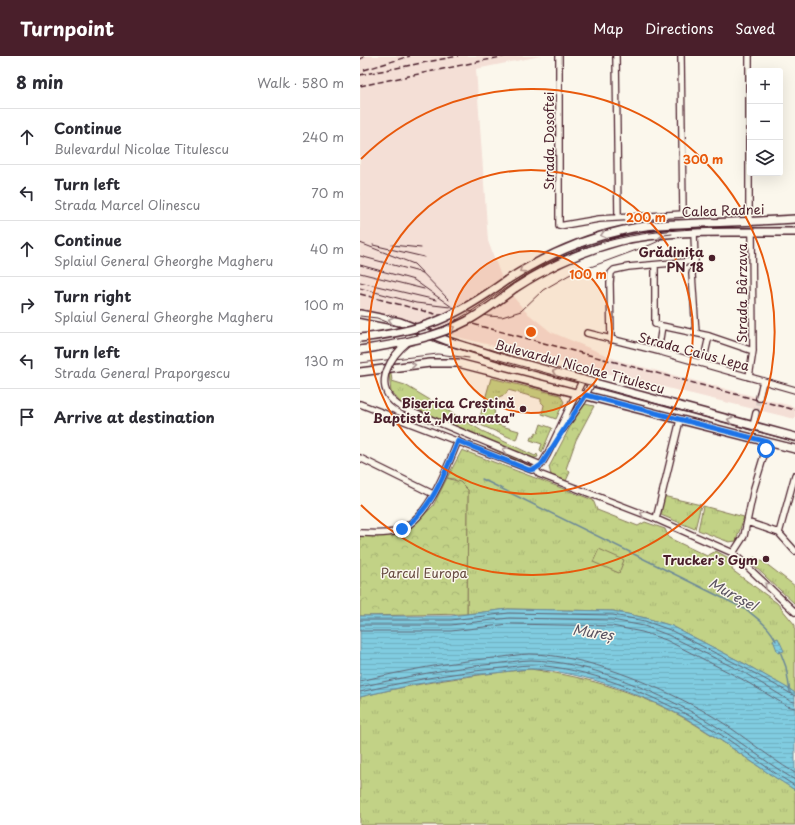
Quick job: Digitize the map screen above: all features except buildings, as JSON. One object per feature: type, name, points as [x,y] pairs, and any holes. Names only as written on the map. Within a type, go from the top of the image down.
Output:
[{"type":"main road","name":"Calea Radnei","points":[[360,338],[390,335],[429,325],[468,306],[539,260],[577,243],[625,230],[661,224],[795,220]]},
{"type":"main road","name":"Calea Radnei","points":[[360,350],[408,342],[440,333],[464,323],[543,271],[584,252],[621,241],[652,236],[694,233],[795,232]]},
{"type":"main road","name":"Bulevardul Nicolae Titulescu","points":[[360,314],[400,322],[484,352],[795,437]]},
{"type":"main road","name":"Bulevardul Nicolae Titulescu","points":[[360,372],[430,363],[458,363],[795,449]]},
{"type":"street","name":"Strada Dosoftei","points":[[559,56],[559,226],[618,218]]},
{"type":"street","points":[[616,56],[618,218],[683,214],[681,56]]},
{"type":"street","points":[[749,56],[750,221]]},
{"type":"street","points":[[694,233],[695,261],[692,274],[696,333]]},
{"type":"street","name":"Strada Bârzava","points":[[748,377],[753,351],[752,233]]},
{"type":"street","points":[[611,340],[611,273],[619,268],[695,261]]},
{"type":"street","points":[[656,265],[655,324],[662,327],[709,336],[753,351]]},
{"type":"street","points":[[658,351],[662,327]]},
{"type":"street","name":"Strada Caius Lepa","points":[[587,333],[703,363],[762,382],[795,390]]},
{"type":"street","points":[[703,363],[709,336]]},
{"type":"street","points":[[408,342],[394,355],[385,374],[386,387],[392,400],[399,406],[541,465]]},
{"type":"street","points":[[556,440],[583,379]]},
{"type":"street","points":[[360,404],[529,470],[535,469],[541,465],[586,395],[592,382]]},
{"type":"street","points":[[759,398],[762,382]]},
{"type":"street","points":[[752,426],[756,413]]},
{"type":"street","points":[[656,519],[680,420]]},
{"type":"street","points":[[360,533],[395,532],[402,529],[423,512],[458,441]]},
{"type":"street","points":[[733,554],[741,542],[754,488],[768,442]]},
{"type":"street","points":[[360,458],[433,494]]},
{"type":"street","points":[[535,469],[539,474],[656,519],[733,554],[795,612]]},
{"type":"street","points":[[779,533],[795,475]]},
{"type":"street","points":[[747,522],[779,533],[795,551]]},
{"type":"shaded area","points":[[360,56],[541,56],[476,69],[488,241],[505,287],[526,312],[551,332],[620,361],[795,407],[795,419],[449,335],[400,319],[360,311]]},
{"type":"green space","points":[[389,373],[391,373],[392,381],[405,385],[482,431],[535,456],[537,454],[538,457],[534,458],[401,403],[391,392]]},
{"type":"green space","points":[[491,378],[560,395],[564,402],[556,419],[542,414],[544,405],[541,402],[541,399],[508,390],[506,394],[499,397],[494,413],[499,421],[498,425],[519,431],[516,440],[478,424]]},
{"type":"green space","points":[[585,404],[594,406],[576,440],[566,469],[570,472],[566,481],[551,475],[549,467],[572,423]]},
{"type":"green space","points":[[541,424],[552,428],[542,452],[540,450],[542,444],[530,440],[531,437],[534,437],[536,432],[538,433]]},
{"type":"green space","points":[[486,445],[530,463],[518,461]]},
{"type":"green space","points":[[462,450],[593,500],[597,510],[638,526],[645,522],[665,529],[669,538],[707,556],[716,551],[734,561],[732,570],[777,603],[795,625],[795,693],[747,665],[672,626],[646,618],[613,611],[508,609],[467,614],[468,490],[454,479],[447,478]]},
{"type":"green space","name":"Parcul Europa","points":[[447,478],[460,482],[468,490],[467,614],[360,616],[360,536],[397,535],[407,531],[433,506]]},
{"type":"green space","points":[[663,496],[701,505],[695,529],[661,515],[659,512]]},
{"type":"green space","points":[[703,506],[744,517],[736,541],[729,542],[698,530]]},
{"type":"green space","points":[[599,549],[624,560],[619,573],[593,562]]},
{"type":"green space","points":[[754,557],[765,563],[795,586],[795,604],[751,563]]},
{"type":"green space","points":[[530,669],[552,672],[616,688],[657,704],[696,725],[795,790],[795,825],[360,825],[360,697],[445,680]]},
{"type":"water","name":"Mureș","points":[[508,609],[613,611],[646,618],[672,626],[791,690],[795,693],[795,790],[697,725],[679,715],[617,687],[573,675],[551,671],[522,669],[443,679],[360,697],[360,616],[451,616]]},
{"type":"water","points":[[778,638],[784,651],[778,653],[773,640]]},
{"type":"waterway","name":"Mureșel","points":[[482,479],[747,610],[767,627],[776,641]]},
{"type":"waterway","name":"Mureșel","points":[[780,651],[786,667],[790,692]]},
{"type":"tunnel","points":[[756,413],[759,398]]},
{"type":"tram line","points":[[360,346],[408,338],[442,327],[468,313],[543,265],[568,254],[603,242],[657,232],[712,228],[795,227]]},
{"type":"tram line","points":[[360,265],[414,280],[452,307],[488,316],[502,317],[521,311],[543,290],[569,275],[650,245],[659,241],[664,235],[672,234]]},
{"type":"tram line","points":[[360,243],[414,264],[449,300]]},
{"type":"tram line","points":[[373,245],[424,257]]},
{"type":"tram line","points":[[392,245],[421,248]]},
{"type":"tram line","points":[[360,256],[423,273]]},
{"type":"tram line","points":[[360,273],[424,289]]},
{"type":"tram line","points":[[360,282],[436,300]]},
{"type":"tram line","points":[[360,288],[416,303],[450,307]]},
{"type":"tram line","points":[[360,316],[377,318],[438,343],[795,442]]},
{"type":"tram line","points":[[360,363],[438,354],[469,358]]},
{"type":"railway","points":[[364,70],[410,56]]},
{"type":"railway","points":[[360,75],[458,56]]},
{"type":"railway","points":[[360,86],[506,56]]},
{"type":"railway","points":[[360,59],[364,57]]},
{"type":"railway","points":[[360,294],[795,410]]},
{"type":"place","name":"Grădinița PN 18","points":[[712,258]]},
{"type":"place","name":"Biserica Creștină Baptistă ,,Maranata\"","points":[[523,409]]},
{"type":"place","name":"Trucker's Gym","points":[[766,559]]},
{"type":"route","points":[[402,529],[423,512],[446,469],[458,441],[529,470],[535,469],[541,465],[586,395],[768,442],[766,449]]}]
